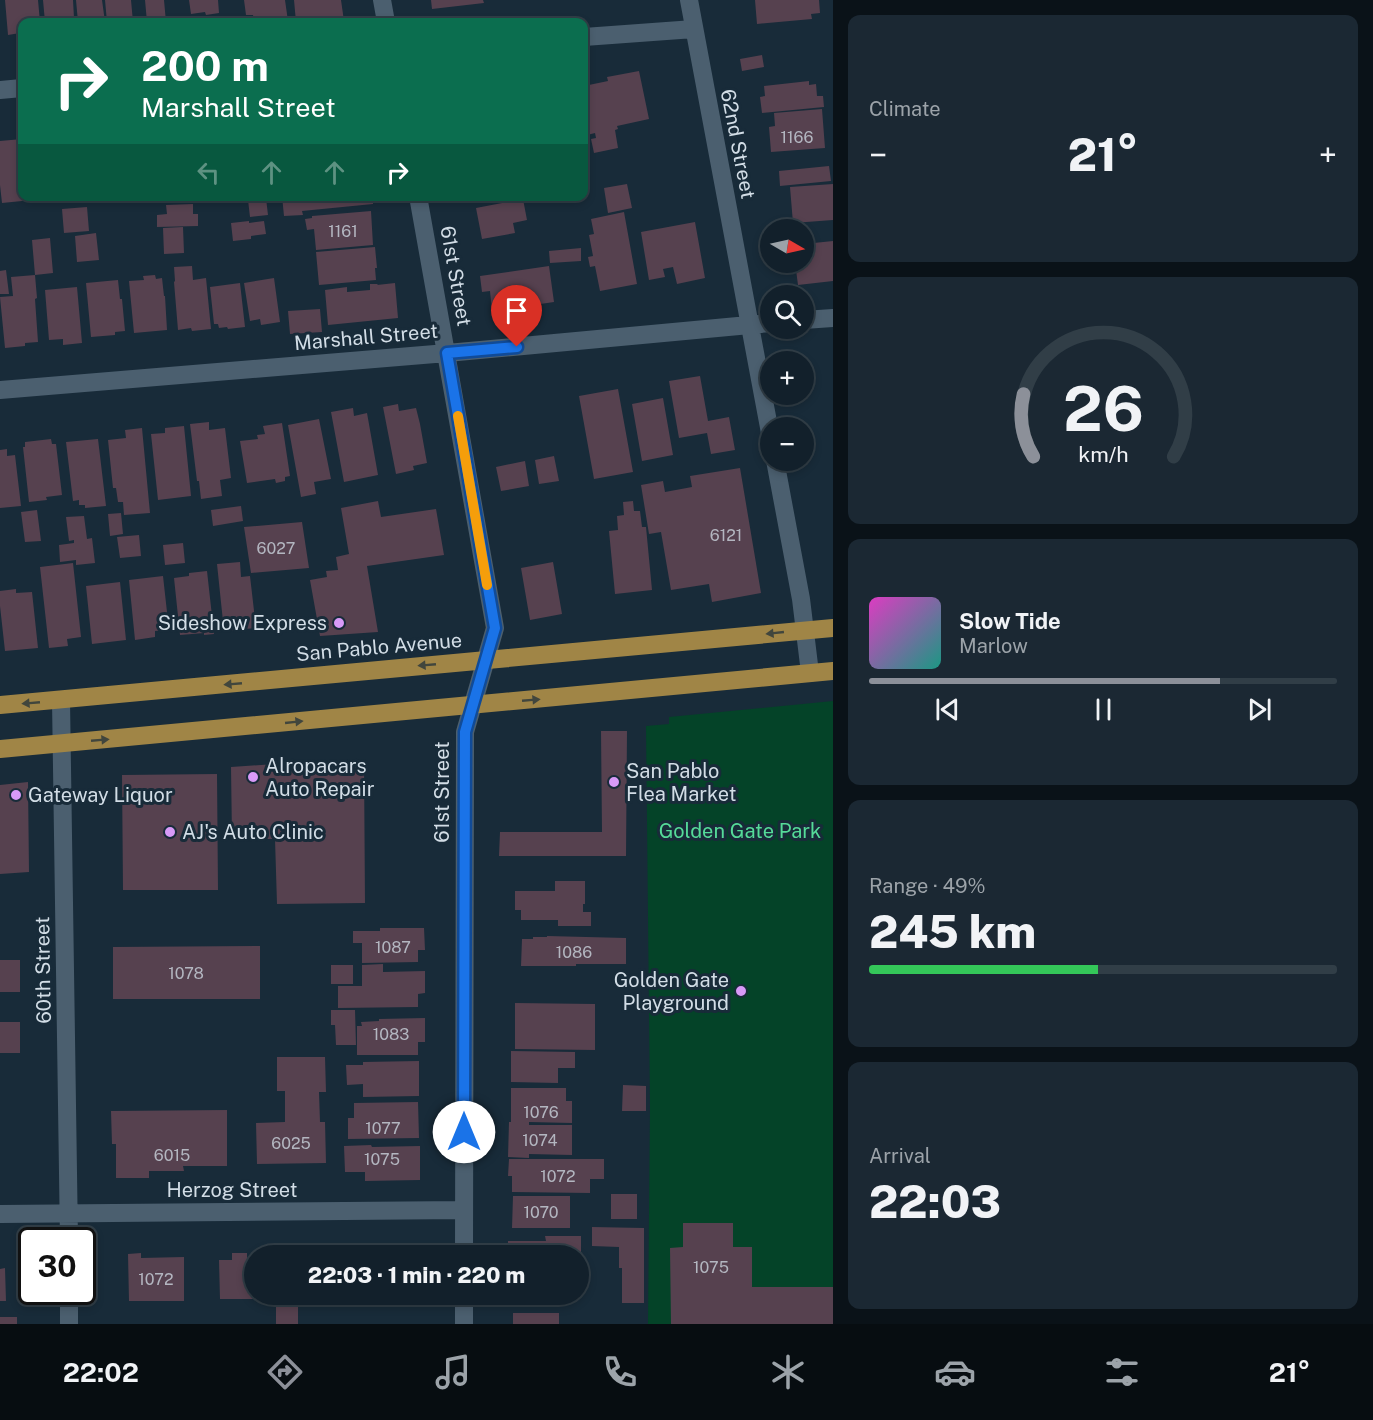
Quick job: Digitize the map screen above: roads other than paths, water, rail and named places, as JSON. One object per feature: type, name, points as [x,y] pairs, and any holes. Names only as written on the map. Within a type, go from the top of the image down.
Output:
[{"type":"main road","name":"San Pablo Avenue","points":[[0,705],[833,628]]},
{"type":"main road","points":[[0,749],[833,671]]},
{"type":"street","points":[[382,0],[385,18]]},
{"type":"street","name":"62nd Street","points":[[689,0],[703,85],[767,417]]},
{"type":"street","points":[[588,37],[694,29]]},
{"type":"street","points":[[0,90],[18,88]]},
{"type":"street","name":"61st Street","points":[[419,201],[495,628],[465,732],[464,1245]]},
{"type":"street","points":[[814,319],[833,318]]},
{"type":"street","name":"Marshall Street","points":[[0,390],[760,324]]},
{"type":"street","points":[[777,471],[801,599],[810,673]]},
{"type":"street","name":"60th Street","points":[[61,700],[69,1227]]},
{"type":"street","name":"Herzog Street","points":[[0,1214],[464,1210]]},
{"type":"street","points":[[69,1305],[69,1324]]},
{"type":"street","points":[[464,1305],[464,1324]]},
{"type":"place","name":"Sideshow Express","points":[[339,623]]},
{"type":"place","name":"Alropacars Auto Repair","points":[[253,777]]},
{"type":"place","name":"San Pablo Flea Market","points":[[614,782]]},
{"type":"place","name":"Gateway Liquor","points":[[16,795]]},
{"type":"place","name":"AJ's Auto Clinic","points":[[170,832]]},
{"type":"place","name":"Golden Gate Playground","points":[[741,991]]},
{"type":"park label","name":"Golden Gate Park","points":[[740,831]]}]
